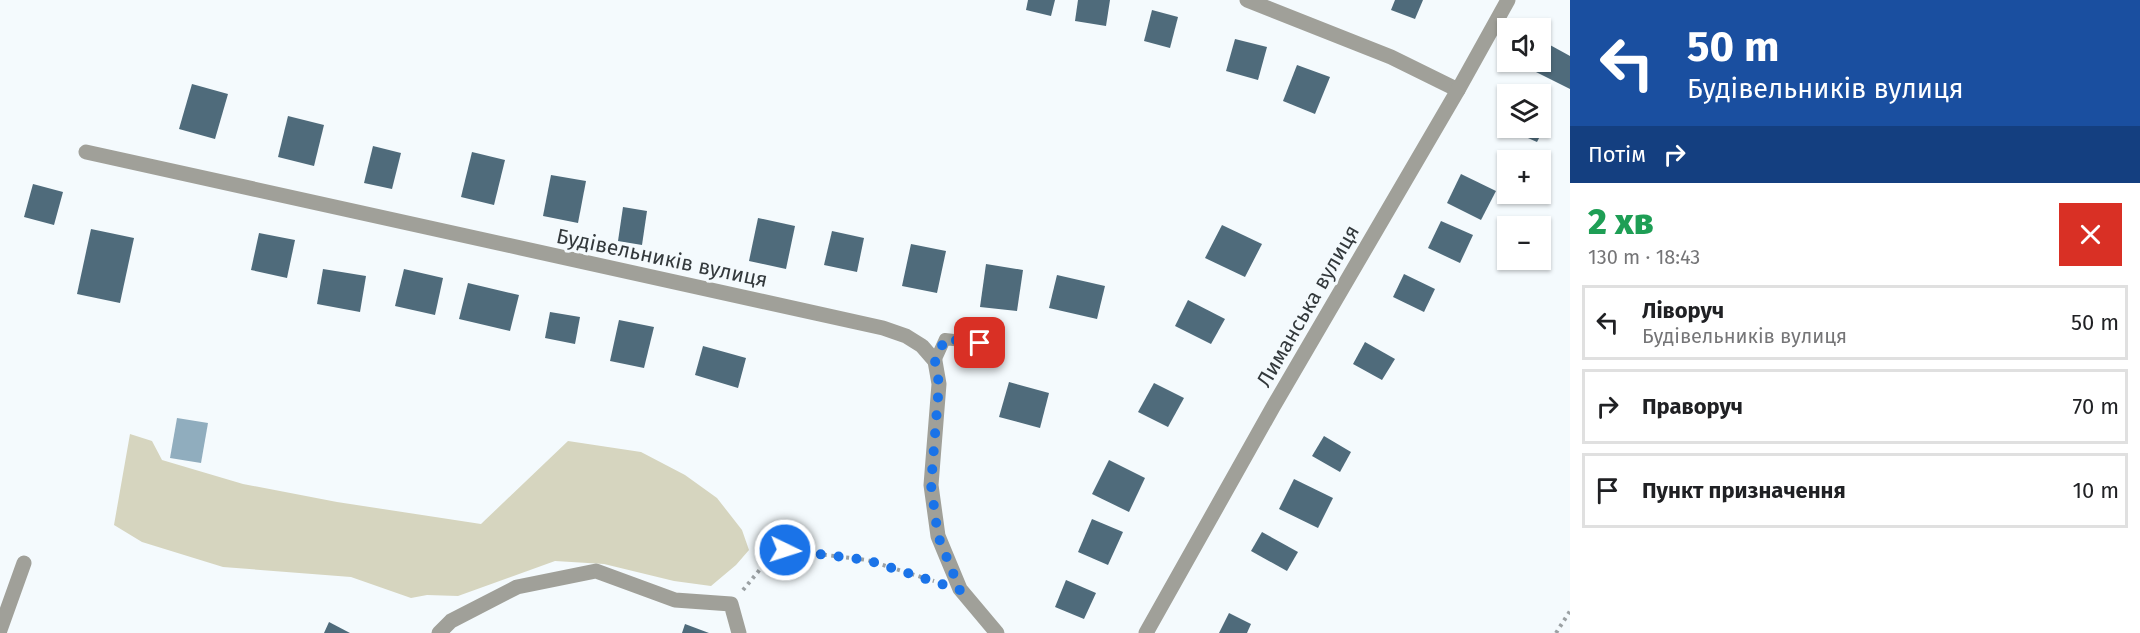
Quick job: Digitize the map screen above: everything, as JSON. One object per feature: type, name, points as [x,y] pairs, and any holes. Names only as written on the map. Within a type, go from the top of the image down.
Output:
[{"type":"street","points":[[1247,0],[1391,57],[1458,90]]},
{"type":"street","name":"Лиманська вулиця","points":[[1146,633],[1508,0]]},
{"type":"street","name":"Будівельників вулиця","points":[[86,152],[883,328],[906,336],[922,346],[935,361]]},
{"type":"street","points":[[935,361],[939,384],[931,485],[938,536],[960,590],[997,633]]},
{"type":"street","points":[[0,630],[24,563]]},
{"type":"street","points":[[439,633],[451,621],[517,587],[596,571],[675,600],[731,604],[739,633]]},
{"type":"lane","points":[[935,361],[945,339],[997,345]]},
{"type":"path","points":[[731,604],[762,567],[785,550],[867,560],[960,590]]},
{"type":"path","points":[[1556,633],[1570,611]]},
{"type":"green space","points":[[130,434],[152,441],[162,460],[243,484],[337,502],[481,524],[568,441],[641,452],[685,475],[717,498],[742,530],[749,550],[736,565],[711,586],[674,581],[604,564],[555,561],[458,596],[427,595],[411,598],[351,577],[223,567],[142,542],[114,525]]},
{"type":"water","points":[[177,418],[208,423],[201,463],[170,458]]},
{"type":"building","points":[[1028,0],[1055,0],[1051,16],[1026,10]]},
{"type":"building","points":[[1078,0],[1110,0],[1106,26],[1075,21]]},
{"type":"building","points":[[1395,0],[1423,0],[1415,19],[1391,10]]},
{"type":"building","points":[[1152,10],[1178,17],[1170,48],[1144,41]]},
{"type":"building","points":[[1235,39],[1267,47],[1258,80],[1226,71]]},
{"type":"building","points":[[1551,46],[1570,56],[1570,89],[1536,72],[1551,72]]},
{"type":"building","points":[[1297,65],[1330,77],[1315,114],[1283,101]]},
{"type":"building","points":[[192,84],[228,94],[215,139],[179,129]]},
{"type":"building","points":[[288,116],[324,125],[314,166],[278,157]]},
{"type":"building","points":[[373,146],[401,153],[392,189],[364,183]]},
{"type":"building","points":[[472,152],[505,160],[494,205],[461,197]]},
{"type":"building","points":[[1461,174],[1496,191],[1481,220],[1447,203]]},
{"type":"building","points":[[551,175],[586,181],[578,223],[543,216]]},
{"type":"building","points":[[33,184],[63,192],[54,225],[24,217]]},
{"type":"building","points":[[623,207],[647,211],[642,245],[618,241]]},
{"type":"building","points":[[758,218],[795,226],[786,269],[749,261]]},
{"type":"building","points":[[1441,221],[1473,235],[1460,263],[1428,248]]},
{"type":"building","points":[[1222,225],[1262,244],[1245,277],[1205,258]]},
{"type":"building","points":[[91,229],[134,238],[120,303],[77,294]]},
{"type":"building","points":[[832,231],[864,238],[857,272],[824,265]]},
{"type":"building","points":[[259,233],[295,240],[287,278],[251,270]]},
{"type":"building","points":[[911,244],[946,251],[937,293],[902,286]]},
{"type":"building","points":[[986,264],[1023,270],[1017,311],[980,307]]},
{"type":"building","points":[[323,269],[366,276],[360,312],[317,304]]},
{"type":"building","points":[[404,269],[443,278],[435,315],[395,306]]},
{"type":"building","points":[[1404,274],[1435,289],[1424,312],[1393,297]]},
{"type":"building","points":[[1057,275],[1105,286],[1097,319],[1049,308]]},
{"type":"building","points":[[468,283],[519,295],[510,331],[459,319]]},
{"type":"building","points":[[1188,300],[1225,319],[1211,344],[1175,326]]},
{"type":"building","points":[[550,312],[580,317],[575,344],[545,338]]},
{"type":"building","points":[[619,320],[654,327],[644,368],[610,361]]},
{"type":"building","points":[[1365,342],[1395,359],[1382,380],[1353,364]]},
{"type":"building","points":[[703,346],[746,358],[738,388],[695,375]]},
{"type":"building","points":[[1009,382],[1049,393],[1040,428],[999,417]]},
{"type":"building","points":[[1154,383],[1184,398],[1168,427],[1138,412]]},
{"type":"building","points":[[1324,436],[1351,452],[1340,472],[1312,456]]},
{"type":"building","points":[[1109,460],[1145,478],[1129,512],[1092,494]]},
{"type":"building","points":[[1294,479],[1333,498],[1318,528],[1279,509]]},
{"type":"building","points":[[1092,519],[1123,532],[1108,565],[1078,552]]},
{"type":"building","points":[[1262,532],[1298,552],[1287,571],[1251,551]]},
{"type":"building","points":[[1066,580],[1096,593],[1084,619],[1055,607]]},
{"type":"building","points":[[1229,613],[1251,624],[1247,633],[1219,633]]},
{"type":"building","points":[[329,622],[350,633],[324,633]]},
{"type":"building","points":[[685,624],[709,633],[682,633]]},
{"type":"route","points":[[785,550],[867,560],[960,590],[938,536],[931,485],[939,384],[935,361],[945,339],[980,343]]}]
